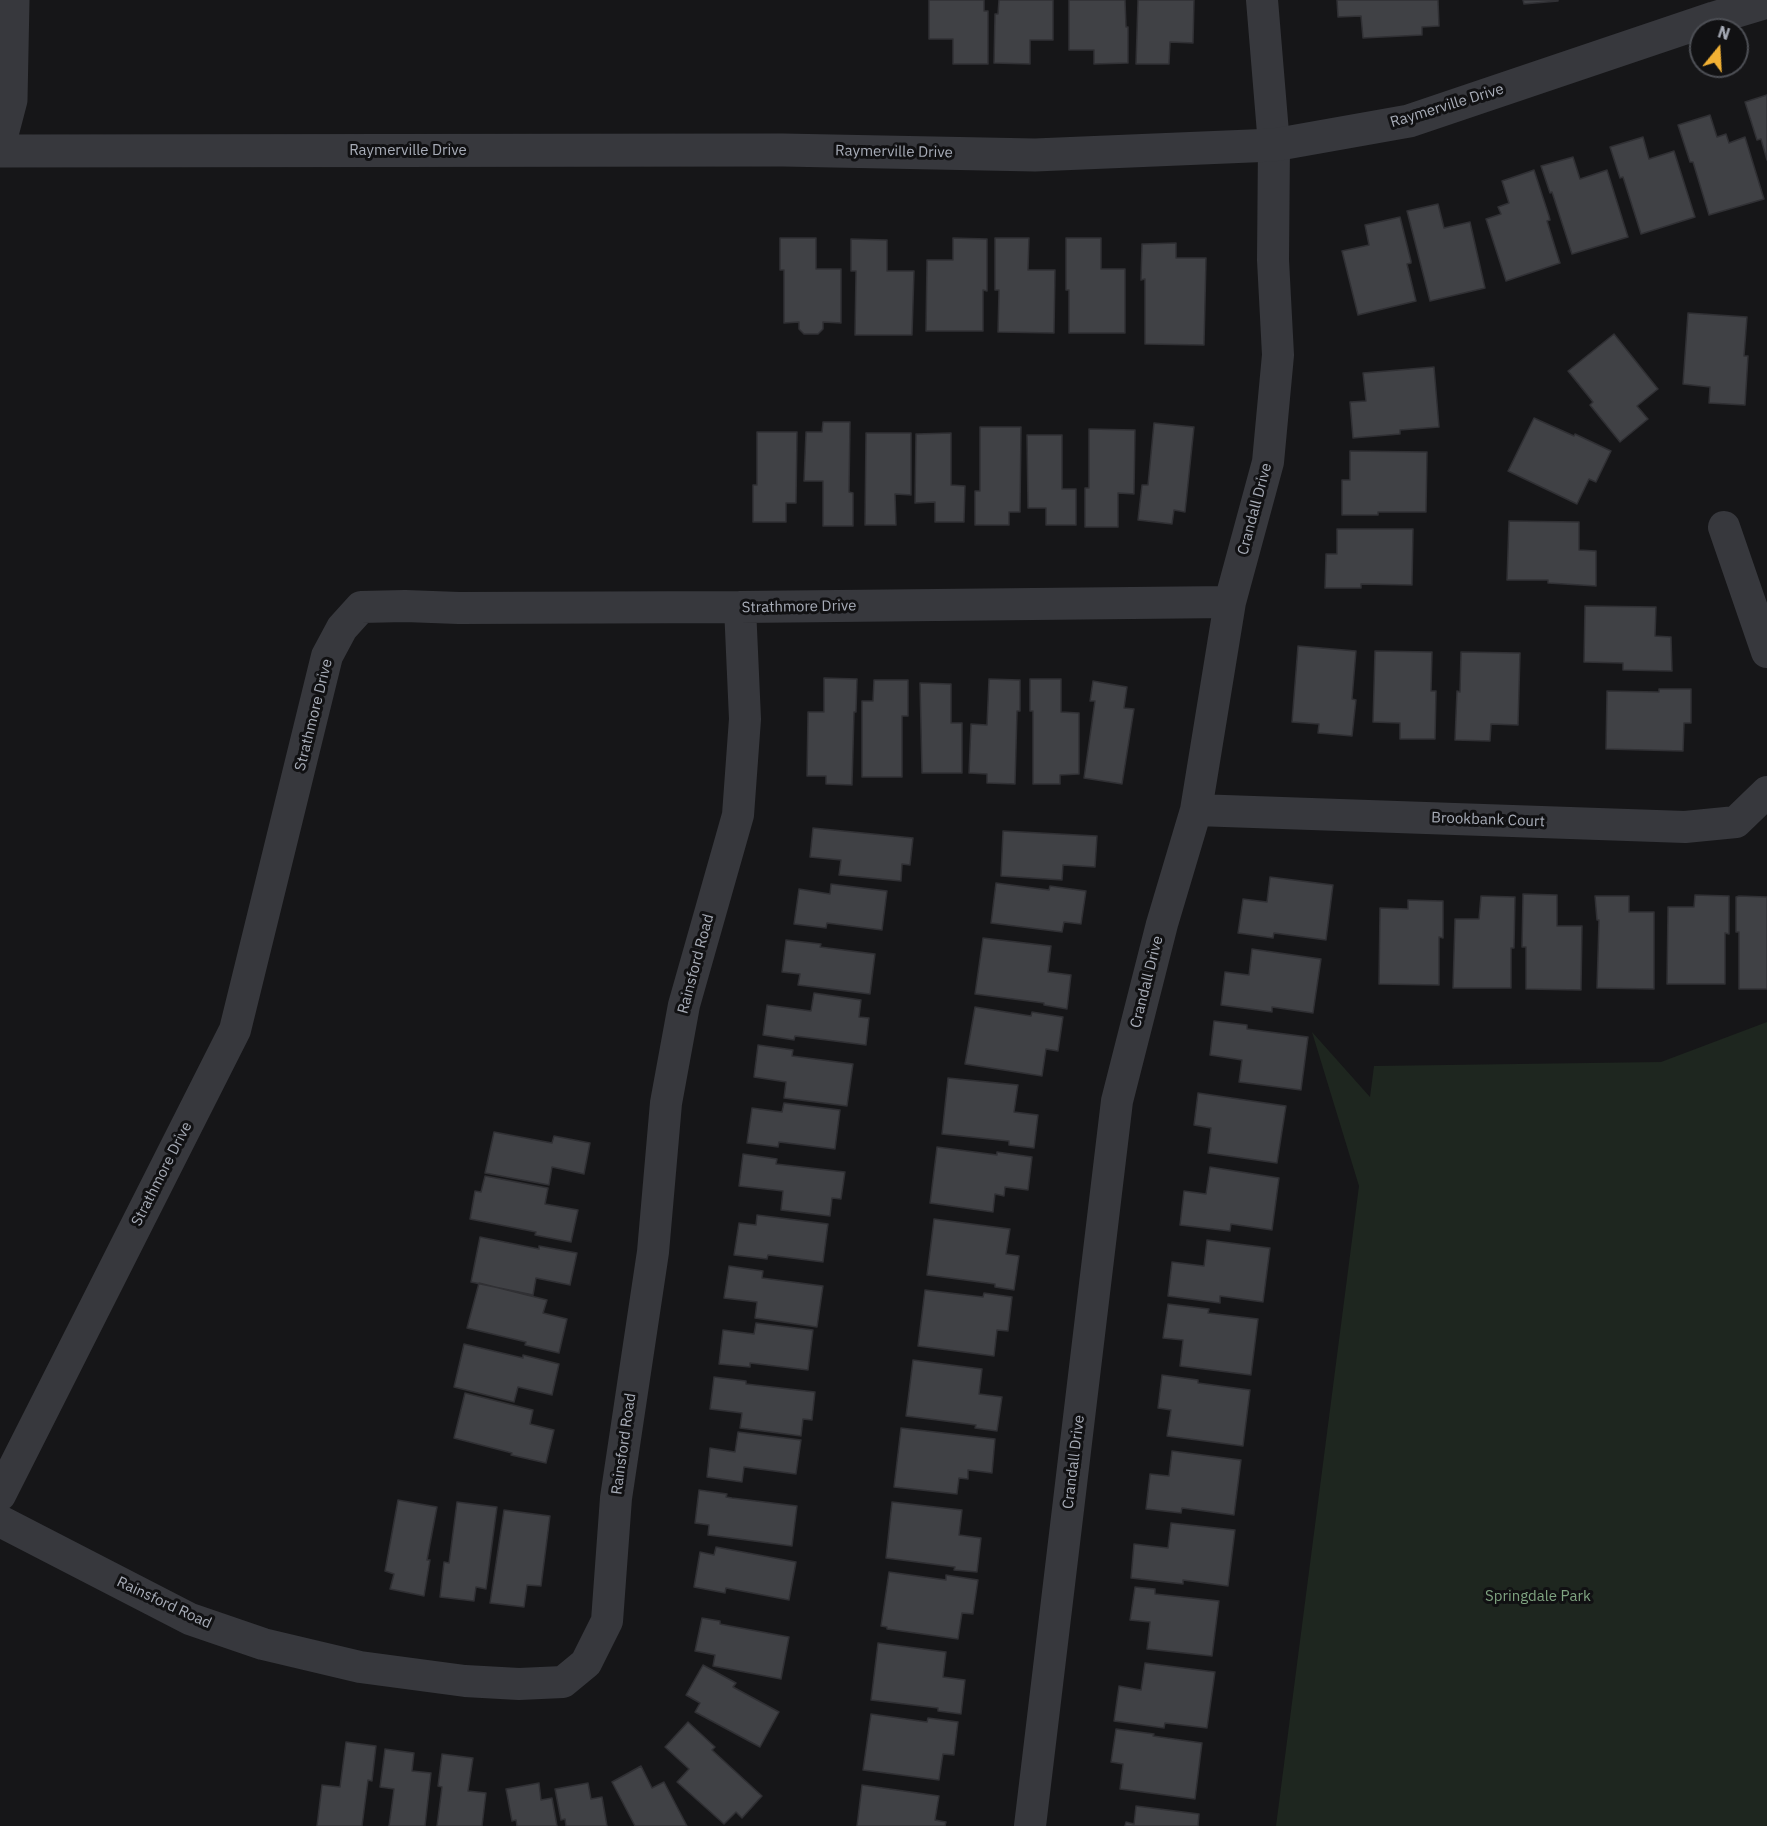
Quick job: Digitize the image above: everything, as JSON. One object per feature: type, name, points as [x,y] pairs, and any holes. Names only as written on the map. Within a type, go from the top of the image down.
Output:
[{"type":"street","points":[[0,142],[11,100],[13,0]]},
{"type":"street","name":"Crandall Drive","points":[[1030,1826],[1117,1101],[1162,924],[1196,810],[1230,602],[1268,462],[1278,355],[1273,260],[1274,145],[1262,0]]},
{"type":"street","name":"Raymerville Drive","points":[[0,151],[783,150],[1035,155],[1274,145],[1409,121],[1712,9],[1767,2]]},
{"type":"street","points":[[1724,526],[1767,652]]},
{"type":"street","name":"Strathmore Drive","points":[[0,1495],[235,1030],[327,656],[342,628],[361,607],[740,607],[1230,602]]},
{"type":"street","name":"Rainsford Road","points":[[0,1521],[190,1619],[263,1644],[360,1667],[465,1681],[519,1684],[563,1682],[586,1663],[606,1621],[616,1498],[653,1252],[666,1103],[684,1005],[738,815],[745,719],[740,607]]},
{"type":"street","name":"Brookbank Court","points":[[1196,810],[1685,827],[1736,822],[1767,792]]},
{"type":"green space","name":"Springdale Park","points":[[1767,1022],[1767,1826],[1276,1826],[1359,1186],[1312,1032],[1370,1097],[1374,1066],[1661,1062]]},
{"type":"building","points":[[929,0],[984,0],[984,11],[988,11],[988,64],[953,64],[953,39],[929,39]]},
{"type":"building","points":[[999,0],[1053,0],[1053,40],[1030,40],[1030,64],[994,63],[995,14],[998,14]]},
{"type":"building","points":[[1069,0],[1125,0],[1128,63],[1094,64],[1094,50],[1069,50]]},
{"type":"building","points":[[1138,0],[1194,0],[1193,43],[1170,42],[1169,64],[1136,64]]},
{"type":"building","points":[[1337,0],[1438,0],[1439,26],[1422,27],[1422,35],[1363,38],[1361,16],[1338,17]]},
{"type":"building","points":[[1523,0],[1558,0],[1558,1],[1524,4]]},
{"type":"building","points":[[1767,95],[1767,160],[1761,139],[1757,140],[1745,102]]},
{"type":"building","points":[[1710,115],[1717,137],[1726,134],[1729,143],[1745,137],[1764,199],[1709,215],[1693,162],[1690,162],[1678,125]]},
{"type":"building","points":[[1643,137],[1649,159],[1674,151],[1695,217],[1641,234],[1623,177],[1620,178],[1610,147]]},
{"type":"building","points":[[1573,157],[1580,179],[1607,170],[1628,237],[1572,254],[1541,166]]},
{"type":"building","points":[[1534,170],[1549,216],[1550,220],[1547,221],[1560,263],[1506,281],[1486,219],[1501,214],[1498,207],[1509,203],[1502,181]]},
{"type":"building","points":[[1438,204],[1444,228],[1470,222],[1485,288],[1430,301],[1407,211]]},
{"type":"building","points":[[1400,217],[1411,261],[1407,264],[1416,301],[1358,315],[1342,251],[1369,245],[1365,225]]},
{"type":"building","points":[[780,238],[816,238],[816,269],[841,269],[841,323],[823,322],[823,329],[818,334],[804,334],[799,329],[799,322],[784,323],[784,270],[780,270]]},
{"type":"building","points":[[953,238],[987,239],[987,291],[983,290],[983,331],[926,331],[927,260],[953,260]]},
{"type":"building","points":[[995,238],[1029,238],[1028,270],[1055,270],[1054,333],[998,332],[999,290],[995,290]]},
{"type":"building","points":[[1066,238],[1101,238],[1101,269],[1125,269],[1125,333],[1069,333]]},
{"type":"building","points":[[851,239],[887,240],[887,271],[914,271],[912,335],[855,335],[856,271],[851,271]]},
{"type":"building","points":[[1176,243],[1176,258],[1206,258],[1204,345],[1145,344],[1145,279],[1141,280],[1142,244]]},
{"type":"building","points":[[1688,313],[1747,317],[1744,356],[1748,356],[1745,405],[1709,403],[1710,387],[1683,384]]},
{"type":"building","points":[[1614,334],[1658,389],[1637,406],[1648,419],[1620,442],[1590,405],[1593,402],[1568,371]]},
{"type":"building","points":[[1434,367],[1439,427],[1400,430],[1400,434],[1353,438],[1350,402],[1366,401],[1363,373]]},
{"type":"building","points":[[1534,418],[1611,451],[1596,482],[1589,479],[1577,504],[1508,471]]},
{"type":"building","points":[[823,422],[850,422],[849,492],[853,493],[853,526],[823,526],[823,481],[804,481],[806,432],[822,432]]},
{"type":"building","points":[[1154,423],[1194,427],[1185,512],[1174,510],[1172,524],[1138,520],[1142,485],[1148,485]]},
{"type":"building","points":[[980,427],[1021,427],[1020,512],[1009,512],[1009,525],[975,525],[975,491],[980,491]]},
{"type":"building","points":[[1089,429],[1135,430],[1134,494],[1118,493],[1118,527],[1085,527],[1085,488],[1089,488]]},
{"type":"building","points":[[757,432],[797,432],[796,503],[786,503],[786,522],[753,522],[753,485],[757,485]]},
{"type":"building","points":[[866,433],[911,433],[911,495],[895,494],[896,525],[865,525]]},
{"type":"building","points":[[951,433],[951,485],[965,486],[964,522],[935,522],[935,502],[915,503],[916,434]]},
{"type":"building","points":[[1027,435],[1062,435],[1062,489],[1076,489],[1076,525],[1046,525],[1046,508],[1028,508]]},
{"type":"building","points":[[1350,451],[1427,452],[1426,512],[1342,515],[1342,480],[1350,480]]},
{"type":"building","points":[[1509,521],[1579,522],[1579,550],[1596,551],[1596,586],[1548,583],[1548,580],[1507,580]]},
{"type":"building","points":[[1337,529],[1413,529],[1412,585],[1361,584],[1361,588],[1325,588],[1326,554],[1337,554]]},
{"type":"building","points":[[1585,606],[1656,607],[1655,636],[1671,637],[1672,671],[1623,670],[1623,663],[1584,662]]},
{"type":"building","points":[[1298,646],[1356,651],[1352,699],[1356,700],[1352,736],[1318,733],[1319,724],[1292,722]]},
{"type":"building","points":[[1375,651],[1432,652],[1431,691],[1436,691],[1435,739],[1400,739],[1400,723],[1373,722]]},
{"type":"building","points":[[1461,652],[1520,653],[1518,725],[1491,724],[1490,741],[1455,740]]},
{"type":"building","points":[[824,678],[857,679],[852,785],[826,784],[826,776],[807,776],[808,712],[824,712]]},
{"type":"building","points":[[989,679],[1020,680],[1015,784],[987,783],[987,774],[969,773],[971,724],[987,725]]},
{"type":"building","points":[[1030,679],[1061,679],[1061,712],[1079,713],[1079,774],[1060,775],[1060,784],[1033,784],[1033,711],[1030,711]]},
{"type":"building","points":[[874,680],[908,680],[908,716],[902,716],[902,777],[862,777],[862,701],[873,701]]},
{"type":"building","points":[[1093,681],[1127,687],[1124,708],[1134,709],[1122,784],[1084,778],[1095,701],[1090,701]]},
{"type":"building","points":[[920,683],[951,684],[951,723],[962,723],[962,773],[922,773]]},
{"type":"building","points":[[1659,689],[1691,689],[1691,723],[1684,723],[1683,751],[1606,749],[1607,691],[1659,692]]},
{"type":"building","points":[[813,828],[913,838],[910,865],[902,864],[901,881],[839,875],[841,860],[810,857]]},
{"type":"building","points":[[1003,831],[1097,836],[1095,867],[1063,865],[1062,880],[1001,876]]},
{"type":"building","points":[[1270,877],[1333,885],[1326,940],[1274,933],[1273,938],[1238,933],[1243,899],[1267,902]]},
{"type":"building","points":[[996,883],[1049,890],[1050,886],[1086,891],[1081,924],[1064,922],[1062,932],[991,923]]},
{"type":"building","points":[[831,884],[887,891],[882,930],[827,923],[826,928],[794,924],[799,889],[830,894]]},
{"type":"building","points":[[1523,894],[1557,895],[1557,926],[1582,926],[1581,990],[1526,989],[1526,947],[1522,947]]},
{"type":"building","points":[[1695,895],[1729,896],[1729,934],[1725,933],[1725,984],[1667,984],[1668,907],[1694,907]]},
{"type":"building","points":[[1481,896],[1515,897],[1511,988],[1453,988],[1455,919],[1479,919]]},
{"type":"building","points":[[1595,896],[1629,896],[1629,912],[1654,912],[1654,989],[1597,988],[1599,920],[1597,920]]},
{"type":"building","points":[[1736,897],[1767,897],[1767,989],[1739,989],[1739,932],[1736,932]]},
{"type":"building","points":[[1408,900],[1443,901],[1443,938],[1439,937],[1439,985],[1379,984],[1380,908],[1408,909]]},
{"type":"building","points":[[983,938],[1051,946],[1048,972],[1071,975],[1067,1009],[1044,1005],[1044,1003],[975,994]]},
{"type":"building","points":[[786,940],[875,954],[870,994],[798,985],[800,974],[782,972]]},
{"type":"building","points":[[1252,949],[1321,959],[1313,1013],[1272,1007],[1272,1012],[1221,1005],[1225,972],[1249,975]]},
{"type":"building","points":[[814,993],[861,1000],[859,1017],[869,1018],[866,1045],[795,1036],[794,1040],[763,1035],[767,1005],[811,1011]]},
{"type":"building","points":[[975,1007],[1031,1016],[1032,1012],[1063,1017],[1058,1051],[1046,1049],[1042,1076],[965,1064]]},
{"type":"building","points":[[1214,1021],[1247,1025],[1247,1029],[1308,1037],[1301,1090],[1239,1082],[1242,1060],[1210,1055]]},
{"type":"building","points":[[758,1045],[793,1050],[792,1056],[853,1064],[847,1106],[784,1098],[786,1082],[754,1077]]},
{"type":"building","points":[[948,1078],[1018,1085],[1014,1112],[1038,1115],[1034,1148],[1009,1145],[1009,1141],[942,1134]]},
{"type":"building","points":[[1198,1093],[1286,1106],[1277,1163],[1208,1153],[1211,1128],[1194,1125]]},
{"type":"building","points":[[784,1103],[840,1110],[835,1149],[779,1142],[778,1147],[747,1143],[752,1108],[782,1112]]},
{"type":"building","points":[[494,1132],[552,1143],[554,1136],[590,1143],[584,1174],[552,1167],[549,1185],[485,1173]]},
{"type":"building","points":[[937,1147],[1032,1157],[1028,1190],[1005,1187],[1004,1196],[995,1194],[993,1212],[930,1203]]},
{"type":"building","points":[[743,1154],[777,1159],[776,1164],[845,1172],[841,1199],[832,1198],[830,1216],[781,1210],[783,1191],[739,1186]]},
{"type":"building","points":[[1210,1167],[1279,1178],[1272,1230],[1231,1224],[1230,1231],[1180,1225],[1184,1191],[1206,1194]]},
{"type":"building","points":[[485,1176],[548,1188],[545,1204],[578,1210],[571,1242],[535,1235],[536,1232],[470,1219],[475,1191],[481,1192]]},
{"type":"building","points":[[757,1215],[828,1224],[823,1262],[768,1255],[767,1259],[734,1255],[739,1223],[756,1225]]},
{"type":"building","points":[[934,1219],[1010,1229],[1006,1254],[1019,1256],[1014,1290],[995,1287],[995,1284],[927,1275]]},
{"type":"building","points":[[480,1237],[539,1249],[539,1246],[577,1253],[570,1285],[536,1278],[533,1295],[471,1282]]},
{"type":"building","points":[[1207,1240],[1270,1248],[1263,1302],[1220,1296],[1220,1303],[1168,1296],[1172,1262],[1204,1266]]},
{"type":"building","points":[[729,1266],[763,1271],[762,1278],[823,1286],[817,1327],[755,1318],[757,1302],[724,1298]]},
{"type":"building","points":[[479,1283],[547,1300],[543,1313],[567,1319],[559,1353],[525,1345],[526,1342],[467,1328]]},
{"type":"building","points":[[925,1290],[983,1297],[984,1293],[1012,1297],[1008,1331],[997,1330],[994,1356],[918,1346]]},
{"type":"building","points":[[1168,1304],[1209,1309],[1208,1313],[1258,1319],[1251,1375],[1180,1366],[1183,1340],[1163,1338]]},
{"type":"building","points":[[756,1323],[813,1330],[808,1370],[750,1363],[750,1367],[719,1364],[723,1330],[754,1334]]},
{"type":"building","points":[[464,1344],[559,1364],[552,1395],[518,1387],[514,1402],[454,1387]]},
{"type":"building","points":[[913,1360],[982,1369],[979,1394],[1002,1397],[997,1431],[975,1428],[976,1425],[906,1416]]},
{"type":"building","points":[[1162,1375],[1198,1380],[1198,1383],[1250,1390],[1243,1446],[1167,1436],[1171,1410],[1158,1408]]},
{"type":"building","points":[[714,1377],[746,1381],[746,1384],[815,1392],[812,1420],[803,1419],[801,1436],[740,1428],[742,1413],[710,1409]]},
{"type":"building","points":[[465,1393],[533,1410],[530,1424],[554,1430],[546,1463],[454,1438]]},
{"type":"building","points":[[901,1428],[995,1439],[992,1473],[968,1470],[968,1479],[959,1478],[957,1494],[894,1487]]},
{"type":"building","points":[[738,1432],[801,1440],[796,1474],[744,1467],[742,1482],[707,1477],[710,1448],[735,1452]]},
{"type":"building","points":[[1172,1451],[1241,1460],[1234,1515],[1182,1508],[1181,1513],[1146,1509],[1150,1474],[1169,1476]]},
{"type":"building","points":[[699,1490],[727,1494],[726,1497],[732,1498],[797,1506],[792,1546],[708,1535],[709,1525],[695,1523]]},
{"type":"building","points":[[398,1500],[437,1507],[427,1560],[430,1560],[424,1596],[390,1589],[394,1574],[385,1571]]},
{"type":"building","points":[[457,1502],[497,1507],[486,1589],[476,1587],[474,1601],[440,1597],[444,1562],[449,1563]]},
{"type":"building","points":[[892,1502],[962,1510],[959,1535],[981,1538],[977,1572],[886,1558]]},
{"type":"building","points":[[504,1510],[550,1516],[541,1586],[527,1585],[524,1607],[490,1603]]},
{"type":"building","points":[[1171,1523],[1235,1530],[1228,1586],[1183,1580],[1183,1584],[1131,1578],[1134,1544],[1168,1548]]},
{"type":"building","points":[[716,1547],[796,1562],[789,1600],[726,1588],[725,1593],[694,1587],[700,1552],[714,1555]]},
{"type":"building","points":[[889,1572],[946,1580],[946,1575],[978,1580],[973,1614],[962,1613],[958,1639],[887,1629],[881,1626]]},
{"type":"building","points":[[1135,1587],[1155,1589],[1155,1594],[1219,1601],[1212,1656],[1147,1649],[1150,1622],[1130,1620]]},
{"type":"building","points":[[702,1618],[720,1621],[720,1624],[789,1637],[781,1679],[713,1666],[715,1655],[695,1651]]},
{"type":"building","points":[[878,1643],[946,1652],[943,1677],[965,1680],[961,1714],[938,1711],[938,1708],[871,1700]]},
{"type":"building","points":[[1145,1663],[1215,1672],[1207,1728],[1165,1723],[1164,1728],[1114,1721],[1119,1686],[1141,1690]]},
{"type":"building","points":[[703,1665],[736,1683],[733,1687],[779,1712],[760,1747],[695,1712],[700,1703],[686,1695]]},
{"type":"building","points":[[871,1714],[927,1722],[928,1718],[958,1722],[954,1755],[943,1754],[939,1780],[863,1770]]},
{"type":"building","points":[[688,1722],[715,1747],[712,1750],[762,1796],[742,1818],[736,1812],[724,1824],[677,1782],[689,1769],[665,1747]]},
{"type":"building","points":[[1116,1729],[1202,1743],[1195,1799],[1120,1789],[1123,1764],[1111,1762]]},
{"type":"building","points":[[346,1742],[376,1746],[372,1781],[368,1780],[362,1826],[317,1826],[322,1785],[340,1787]]},
{"type":"building","points":[[385,1749],[414,1753],[412,1771],[431,1773],[425,1826],[389,1826],[394,1789],[380,1787]]},
{"type":"building","points":[[442,1754],[473,1758],[468,1791],[486,1793],[482,1826],[437,1826],[442,1787],[438,1786]]},
{"type":"building","points":[[641,1766],[652,1788],[664,1782],[687,1826],[635,1826],[612,1782]]},
{"type":"building","points":[[539,1783],[541,1800],[552,1798],[557,1826],[517,1826],[516,1820],[512,1821],[506,1789]]},
{"type":"building","points":[[588,1783],[591,1799],[602,1797],[607,1826],[566,1826],[565,1819],[561,1820],[555,1789]]},
{"type":"building","points":[[862,1785],[939,1796],[935,1820],[946,1822],[945,1826],[857,1826]]},
{"type":"building","points":[[1136,1806],[1199,1814],[1198,1826],[1125,1826],[1126,1822],[1134,1824]]}]
